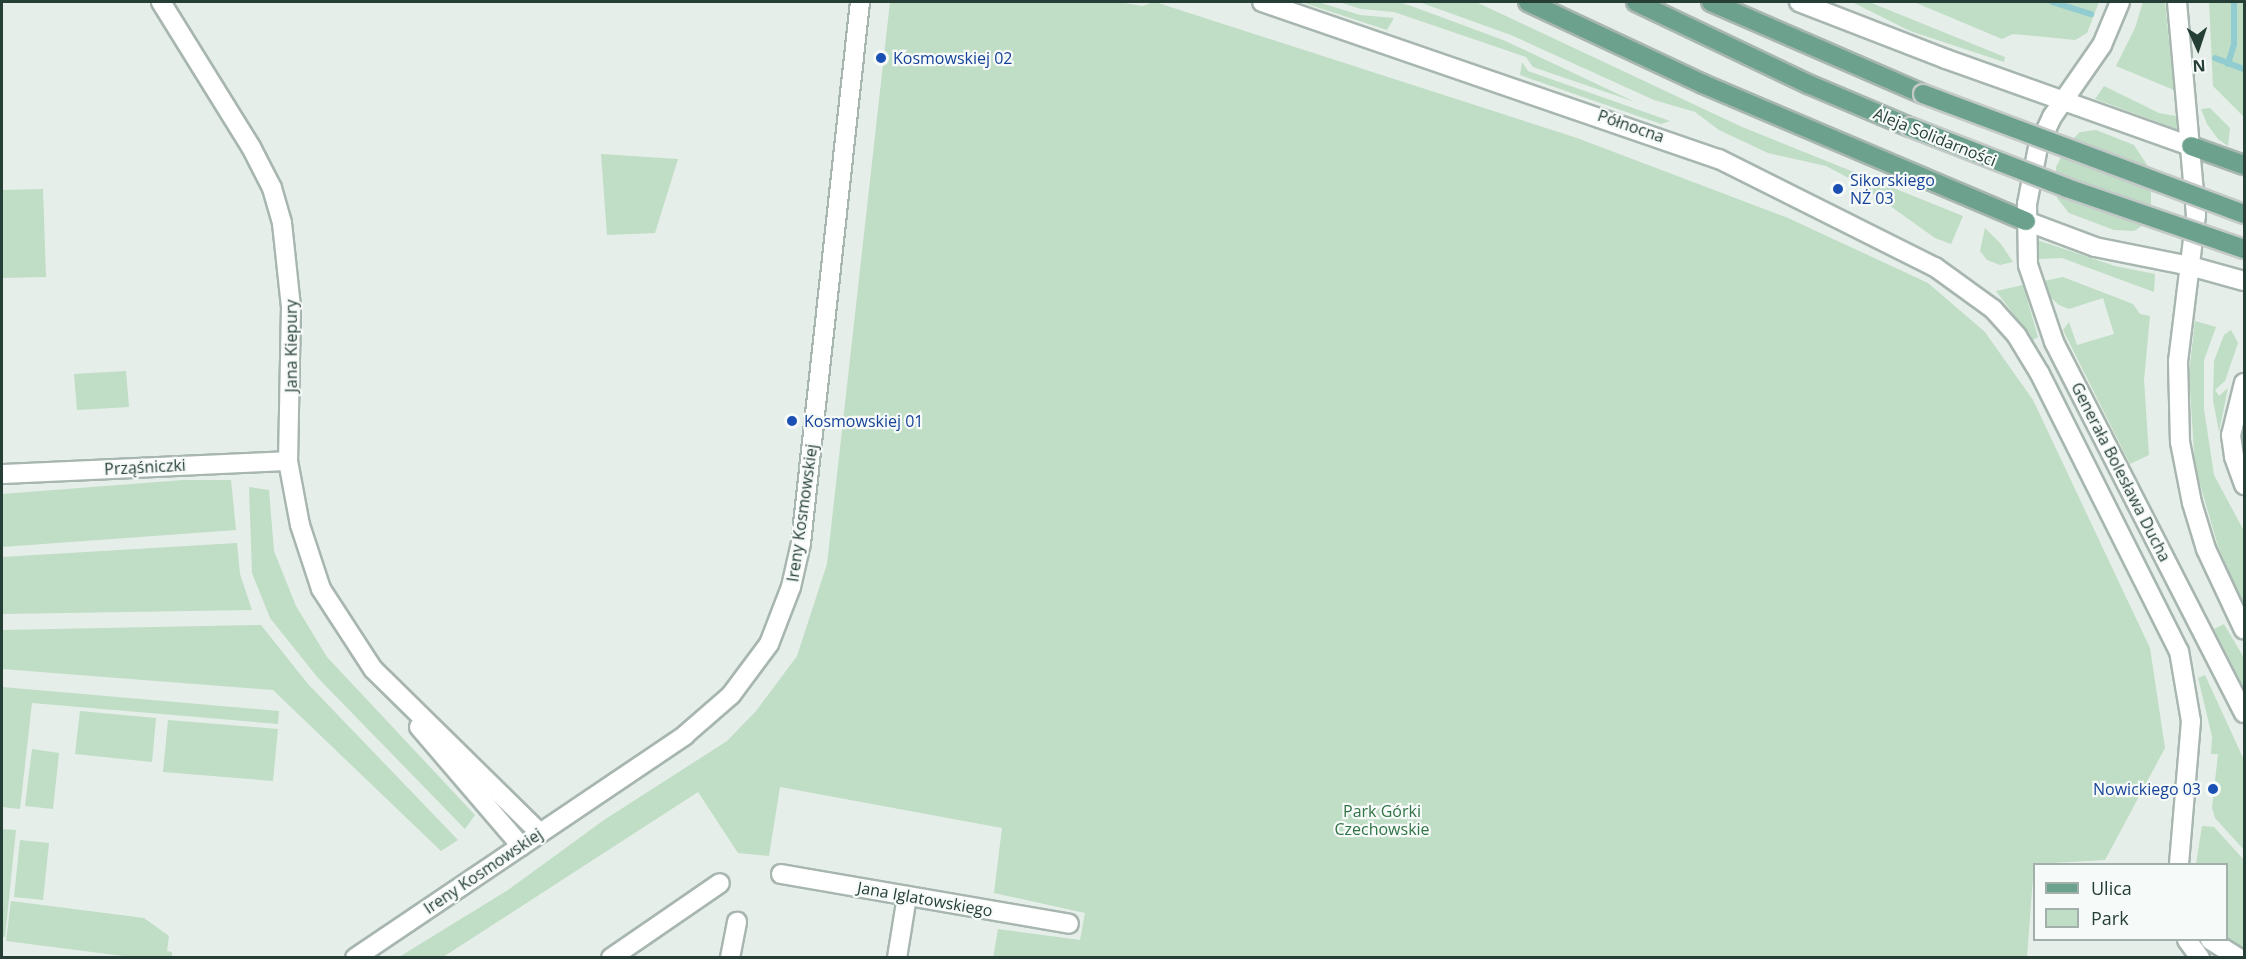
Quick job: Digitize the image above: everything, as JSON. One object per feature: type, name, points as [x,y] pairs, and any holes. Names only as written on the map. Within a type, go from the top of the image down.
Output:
[{"type":"main road","points":[[1528,2],[1713,88],[2026,221]]},
{"type":"main road","name":"Aleja Solidarności","points":[[1636,2],[1808,84],[1910,127],[2067,188],[2244,249]]},
{"type":"main road","points":[[1711,2],[1923,94],[2244,214]]},
{"type":"main road","points":[[2191,146],[2244,165]]},
{"type":"street","name":"Jana Kiepury","points":[[161,2],[272,188],[290,275],[292,354],[288,461],[300,525],[321,589],[358,652],[395,693],[507,797],[540,833]]},
{"type":"street","name":"Ireny Kosmowskiej","points":[[355,957],[685,735],[719,707],[760,658],[785,607],[801,543],[860,2]]},
{"type":"street","name":"Północna","points":[[1262,2],[1702,152],[1910,253],[1980,296],[2016,336],[2040,374],[2179,651],[2191,721],[2179,863]]},
{"type":"street","points":[[1799,2],[2062,101],[2191,146]]},
{"type":"street","name":"Generała Bolesława Ducha","points":[[2120,2],[2094,60],[2062,101],[2033,164],[2026,221],[2031,277],[2054,342],[2244,712]]},
{"type":"street","points":[[2177,2],[2196,221],[2177,376],[2182,456],[2206,549],[2244,630]]},
{"type":"street","points":[[2026,221],[2105,250],[2190,266],[2244,281]]},
{"type":"street","points":[[2244,383],[2234,414],[2234,457],[2244,485]]},
{"type":"street","name":"Prząśniczki","points":[[2,474],[288,461]]},
{"type":"street","name":"Jana Kiepury","points":[[395,693],[437,753],[521,846]]},
{"type":"street","name":"Jana Iglatowskiego","points":[[781,874],[1069,924]]},
{"type":"street","points":[[611,957],[720,883]]},
{"type":"street","points":[[897,957],[907,896]]},
{"type":"street","points":[[730,957],[737,922]]},
{"type":"street","points":[[2188,941],[2200,957]]},
{"type":"street","points":[[2213,941],[2239,957]]},
{"type":"green space","name":"Park Górki Czechowskie","points":[[890,2],[1119,2],[1142,6],[1155,2],[1577,138],[1788,218],[1928,283],[1985,332],[2033,400],[2150,648],[2165,748],[2105,860],[2033,863],[2027,957],[993,958],[998,929],[1080,940],[1085,913],[994,893],[1002,828],[780,787],[769,856],[738,853],[698,792],[443,957],[399,957],[508,890],[604,820],[727,741],[756,711],[797,656],[827,564]]},
{"type":"green space","points":[[1301,2],[1318,2],[1360,15],[1394,18],[1387,30]]},
{"type":"green space","points":[[1339,2],[1399,2],[1414,7],[1503,40],[1635,102],[1533,67],[1526,57],[1394,12],[1361,9]]},
{"type":"green space","points":[[1419,2],[1476,2],[1742,127],[1963,216],[1951,244],[1935,238],[1858,183],[1826,166],[1768,153],[1719,130],[1695,112],[1654,100],[1511,35]]},
{"type":"green space","points":[[1852,2],[1869,2],[2005,57],[2004,62],[1910,31]]},
{"type":"green space","points":[[1914,2],[2099,2],[2087,33],[2075,40],[2013,34],[2002,39]]},
{"type":"green space","points":[[2143,2],[2165,2],[2174,90],[2116,66],[2135,28]]},
{"type":"green space","points":[[2209,2],[2244,2],[2244,117],[2213,86]]},
{"type":"green space","points":[[1522,62],[1528,71],[1670,121],[1661,124],[1520,75]]},
{"type":"green space","points":[[2104,86],[2159,113],[2176,116],[2177,129],[2095,99]]},
{"type":"green space","points":[[2210,108],[2230,128],[2228,146],[2218,139],[2207,124],[2201,109]]},
{"type":"green space","points":[[2096,130],[2134,145],[2151,171],[2151,206],[2145,224],[2134,231],[2114,230],[2069,213],[2057,198],[2056,167],[2068,144],[2080,132]]},
{"type":"green space","points":[[601,154],[678,159],[655,233],[607,235]]},
{"type":"green space","points":[[43,189],[46,277],[2,278],[2,190]]},
{"type":"green space","points":[[1985,228],[2001,244],[2013,262],[2000,265],[1987,260],[1980,251]]},
{"type":"green space","points":[[2037,240],[2115,266],[2155,274],[2154,292],[2062,258],[2039,259]]},
{"type":"green space","points":[[2063,277],[2133,304],[2140,314],[2150,316],[2144,380],[2149,455],[2130,464],[2063,330],[2069,322],[2077,345],[2114,334],[2103,298],[2069,309],[2059,305],[2050,297],[2044,281]]},
{"type":"green space","points":[[2023,285],[2038,337],[2033,340],[1996,291]]},
{"type":"green space","points":[[2195,321],[2216,327],[2204,360],[2204,409],[2214,475],[2244,531],[2244,605],[2218,546],[2195,467],[2189,373]]},
{"type":"green space","points":[[2231,330],[2238,343],[2225,381],[2215,390],[2219,396],[2228,388],[2219,432],[2213,400],[2214,361],[2224,335]]},
{"type":"green space","points":[[126,371],[129,407],[77,410],[74,374]]},
{"type":"green space","points":[[183,480],[231,480],[236,530],[2,547],[2,494]]},
{"type":"green space","points":[[249,487],[269,490],[274,551],[296,606],[327,657],[475,815],[465,829],[318,678],[270,618],[252,573]]},
{"type":"green space","points":[[237,543],[240,574],[252,610],[2,614],[2,557]]},
{"type":"green space","points":[[2224,624],[2244,658],[2244,688],[2214,629]]},
{"type":"green space","points":[[261,625],[308,684],[458,840],[441,851],[273,690],[2,669],[2,630]]},
{"type":"green space","points":[[2205,675],[2244,760],[2244,850],[2215,818],[2212,808],[2218,754],[2211,754],[2212,736],[2198,678]]},
{"type":"green space","points":[[2,687],[279,711],[278,724],[32,703],[20,809],[2,807]]},
{"type":"green space","points":[[80,711],[156,718],[152,762],[75,754]]},
{"type":"green space","points":[[168,720],[278,729],[273,781],[163,772]]},
{"type":"green space","points":[[32,749],[59,753],[53,809],[25,806]]},
{"type":"green space","points":[[2202,826],[2214,827],[2244,860],[2244,951],[2225,941],[2228,941],[2228,863],[2196,863]]},
{"type":"green space","points":[[2,829],[16,830],[5,937],[2,937]]},
{"type":"green space","points":[[20,840],[49,843],[43,900],[14,897]]},
{"type":"green space","points":[[11,901],[144,918],[169,936],[167,951],[172,952],[172,957],[131,957],[6,941]]},
{"type":"waterway","points":[[2052,2],[2091,14]]},
{"type":"waterway","points":[[2228,64],[2234,44],[2234,2]]},
{"type":"waterway","points":[[2215,58],[2244,69]]},
{"type":"place","name":"Kosmowskiej 02","points":[[881,58]]},
{"type":"place","name":"Sikorskiego NŻ 03","points":[[1838,189]]},
{"type":"place","name":"Kosmowskiej 01","points":[[792,421]]},
{"type":"place","name":"Nowickiego 03","points":[[2213,789]]}]
